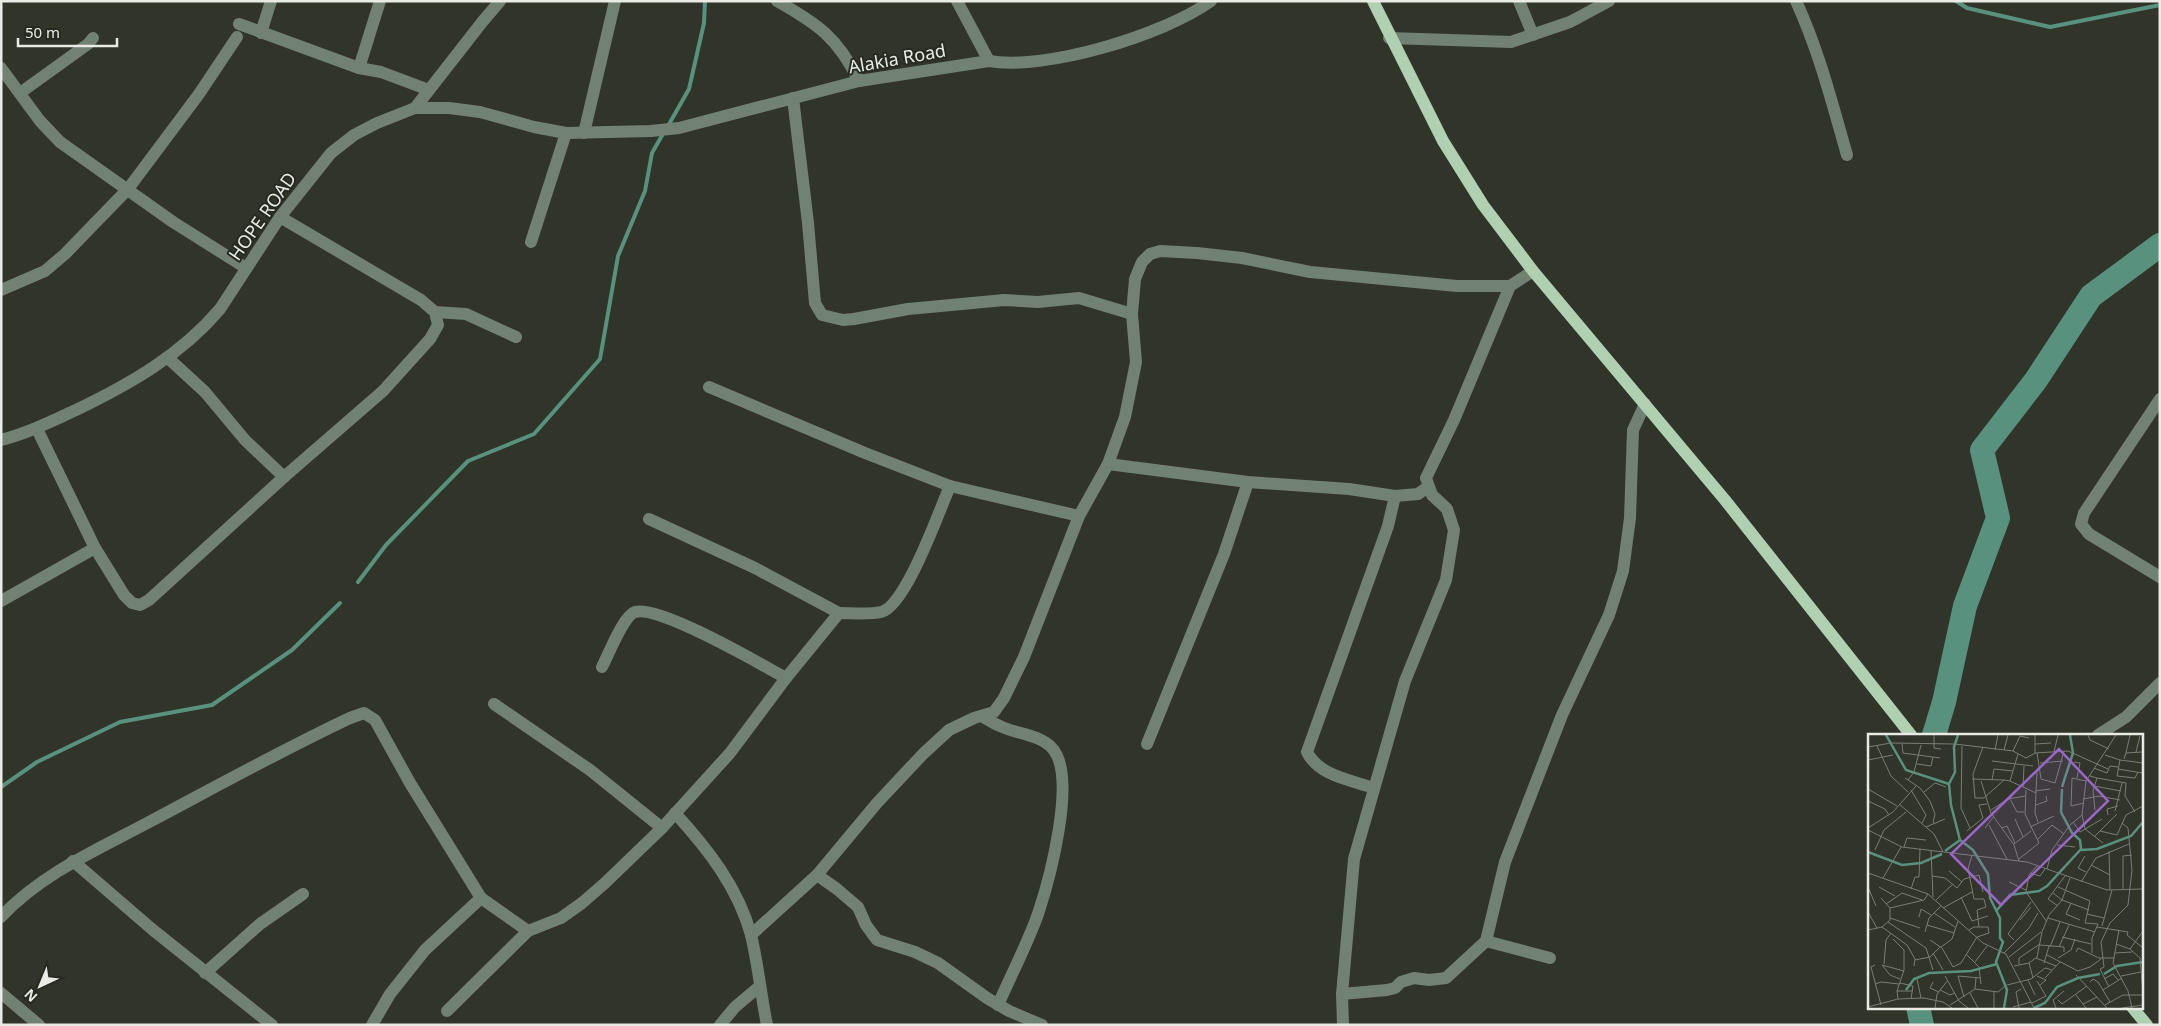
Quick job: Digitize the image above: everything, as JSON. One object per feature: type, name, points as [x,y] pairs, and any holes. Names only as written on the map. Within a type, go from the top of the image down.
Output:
[{"type":"main road","points":[[1373,1],[1389,38],[1466,180],[1533,271],[1725,500],[1910,734]]},
{"type":"main road","points":[[2133,1008],[2146,1025]]},
{"type":"street","points":[[260,33],[271,1]]},
{"type":"street","points":[[359,68],[380,1]]},
{"type":"street","points":[[415,108],[500,1]]},
{"type":"street","points":[[584,133],[615,1]]},
{"type":"street","points":[[777,1],[806,18],[829,35],[848,59],[859,81]]},
{"type":"street","points":[[957,1],[989,61]]},
{"type":"street","name":"Alakia Road","points":[[584,133],[651,131],[679,128],[859,81],[989,61],[1006,64],[1024,62],[1103,48],[1178,20],[1211,1]]},
{"type":"street","points":[[1519,1],[1533,35]]},
{"type":"street","points":[[1389,38],[1511,42],[1570,22],[1609,1]]},
{"type":"street","points":[[1796,1],[1807,25],[1827,82],[1847,155]]},
{"type":"street","points":[[239,24],[359,68],[381,72],[430,90]]},
{"type":"street","points":[[1,290],[45,271],[65,254],[128,189],[199,94],[237,37]]},
{"type":"street","points":[[20,93],[88,44],[93,38]]},
{"type":"street","points":[[1,68],[40,121],[60,142],[173,222],[246,268]]},
{"type":"street","points":[[792,98],[808,223],[815,303],[822,315],[843,320],[908,309],[971,303],[1004,300],[1038,302],[1079,298],[1132,314]]},
{"type":"street","name":"HOPE ROAD","points":[[1,440],[37,429],[133,380],[168,358],[209,321],[280,217],[331,153],[354,135],[377,123],[415,108],[449,108],[480,112],[534,127],[566,133],[584,133]]},
{"type":"street","points":[[531,242],[566,133]]},
{"type":"street","points":[[37,429],[95,548],[124,595],[132,603],[140,605],[149,600],[284,477],[383,391],[430,339],[438,325],[435,312],[421,300],[280,217]]},
{"type":"street","points":[[751,935],[817,875],[877,803],[923,754],[950,730],[974,718],[983,717],[994,712],[1004,698],[1024,657],[1079,516],[1108,464],[1125,417],[1136,362],[1132,314],[1135,279],[1142,262],[1150,254],[1160,251],[1242,258],[1310,272],[1457,286],[1510,286],[1533,271]]},
{"type":"street","points":[[1343,1025],[1342,994],[1354,859],[1405,682],[1446,580],[1454,530],[1447,509],[1428,487],[1426,478],[1454,420],[1510,286]]},
{"type":"street","points":[[435,312],[466,314],[516,337]]},
{"type":"street","points":[[168,358],[205,392],[245,440],[284,477]]},
{"type":"street","points":[[709,387],[865,454],[950,486],[1079,516]]},
{"type":"street","points":[[2160,399],[2084,513],[2081,524],[2089,534],[2160,576]]},
{"type":"street","points":[[1342,994],[1387,990],[1395,988],[1401,982],[1414,978],[1429,980],[1446,978],[1486,941],[1505,862],[1562,715],[1609,615],[1623,572],[1630,518],[1633,430],[1645,404]]},
{"type":"street","points":[[1108,464],[1248,482],[1349,489],[1396,496],[1418,494],[1428,487]]},
{"type":"street","points":[[1147,744],[1224,554],[1248,482]]},
{"type":"street","points":[[649,519],[755,568],[839,613],[882,612],[892,605],[908,583],[950,486]]},
{"type":"street","points":[[1374,788],[1320,768],[1311,760],[1307,752],[1388,526],[1396,496]]},
{"type":"street","points":[[1,601],[95,548]]},
{"type":"street","points":[[602,668],[626,618],[634,612],[649,612],[675,621],[786,678]]},
{"type":"street","points":[[447,1011],[528,931],[560,918],[582,903],[662,828],[730,753],[786,678],[839,613]]},
{"type":"street","points":[[2100,734],[2126,717],[2160,683]]},
{"type":"street","points":[[494,704],[590,770],[662,828]]},
{"type":"street","points":[[1,917],[15,902],[73,861],[259,762],[364,713],[375,720],[410,783],[480,898],[528,931]]},
{"type":"street","points":[[983,717],[1001,727],[1044,742],[1051,747],[1056,753],[1063,792],[1058,831],[1038,915],[998,1005]]},
{"type":"street","points":[[675,813],[706,849],[727,880],[751,935],[767,1025]]},
{"type":"street","points":[[73,861],[205,973],[272,1025]]},
{"type":"street","points":[[817,875],[837,888],[858,907],[866,926],[878,940],[915,952],[938,963],[998,1005],[1027,1020],[1042,1025]]},
{"type":"street","points":[[205,973],[254,929],[304,894]]},
{"type":"street","points":[[372,1025],[390,994],[425,950],[480,898]]},
{"type":"street","points":[[1486,941],[1550,958]]},
{"type":"street","points":[[720,1025],[735,1007],[760,986]]},
{"type":"street","points":[[1,993],[39,1025]]},
{"type":"waterway","points":[[668,126],[689,89],[704,23],[705,1]]},
{"type":"waterway","points":[[1956,1],[1967,8],[2050,27],[2160,5]]},
{"type":"waterway","points":[[358,582],[386,545],[468,461],[534,434],[600,359],[618,256],[645,191],[652,153],[664,132]]},
{"type":"waterway","points":[[1934,734],[1944,702],[1965,606],[1998,518],[1982,450],[2036,380],[2091,296],[2160,245]]},
{"type":"waterway","points":[[1,787],[37,762],[120,722],[212,705],[292,650],[340,603]]},
{"type":"waterway","points":[[1918,1008],[1922,1025]]}]
